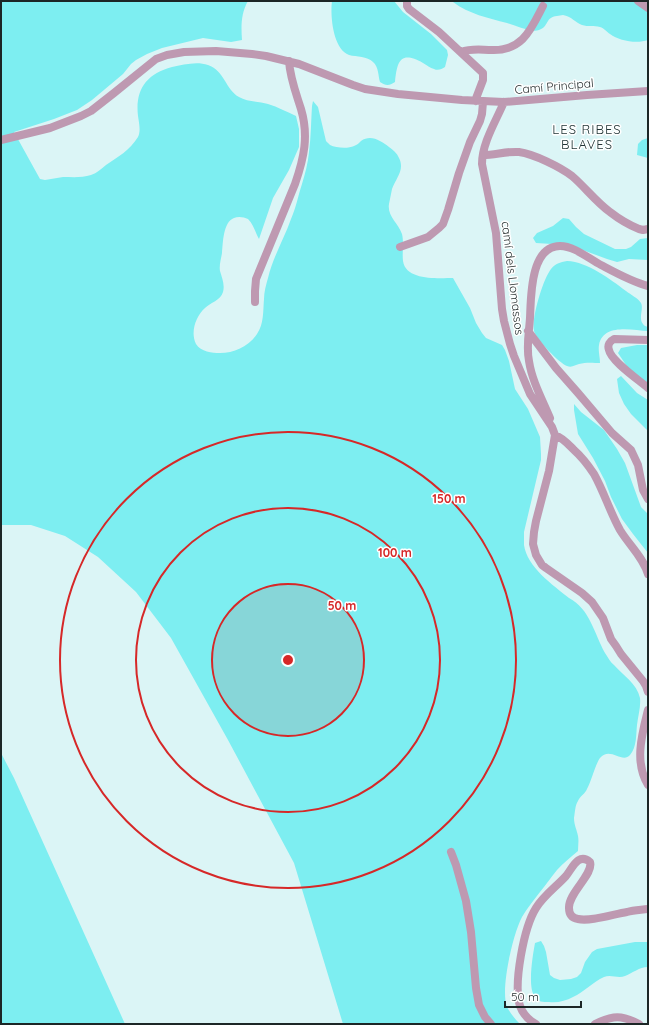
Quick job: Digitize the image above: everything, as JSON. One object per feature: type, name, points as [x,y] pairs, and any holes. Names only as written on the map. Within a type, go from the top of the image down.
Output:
[{"type":"street","points":[[400,247],[428,237],[442,224],[470,142],[482,114],[479,102],[484,77],[483,73],[439,32],[409,10],[407,1]]},
{"type":"street","points":[[638,1],[648,8]]},
{"type":"street","points":[[461,52],[471,49],[504,50],[513,47],[525,37],[543,6]]},
{"type":"street","name":"Camí Principal","points":[[1,140],[67,123],[91,111],[161,56],[184,52],[216,51],[252,54],[289,61],[365,89],[398,94],[479,102],[504,102],[648,91]]},
{"type":"street","points":[[256,302],[256,279],[295,184],[304,154],[305,130],[290,75],[289,61]]},
{"type":"street","name":"camí dels Llomassos","points":[[504,102],[487,141],[482,164],[494,221],[504,321],[514,356],[525,384],[533,400],[552,426],[555,435],[550,472],[536,521],[533,544],[536,555],[542,565],[582,593],[592,602],[603,618],[611,639],[643,681],[648,691]]},
{"type":"street","points":[[483,155],[520,152],[543,160],[561,169],[572,177],[608,212],[639,229],[648,229]]},
{"type":"street","points":[[552,426],[530,367],[527,345],[531,287],[537,266],[543,255],[551,248],[559,246],[571,248],[623,276],[648,286]]},
{"type":"street","points":[[528,331],[578,394],[612,433],[631,450],[638,465],[648,500]]},
{"type":"street","points":[[648,340],[614,339],[608,346],[614,359],[648,388]]},
{"type":"street","points":[[555,435],[571,446],[593,472],[618,526],[641,559],[648,574]]},
{"type":"street","points":[[648,710],[642,733],[640,756],[643,776],[648,785]]},
{"type":"street","points":[[451,852],[466,901],[479,1005],[485,1017],[491,1024]]},
{"type":"street","points":[[536,1024],[526,1017],[518,998],[520,965],[526,932],[533,913],[541,901],[566,876],[576,862],[581,859],[585,859],[591,864],[570,902],[570,913],[574,918],[589,919],[648,909]]},
{"type":"street","points":[[595,1024],[604,1019],[617,1017],[628,1018],[639,1024]]},
{"type":"shaded area","points":[[1,1],[248,1],[242,20],[242,40],[231,42],[203,38],[162,48],[147,54],[131,64],[123,74],[92,100],[77,110],[14,132],[40,179],[45,180],[91,175],[124,153],[138,137],[140,130],[138,98],[144,84],[155,74],[163,70],[194,63],[208,65],[218,71],[234,94],[239,97],[246,100],[272,105],[296,116],[299,129],[299,147],[289,170],[273,198],[259,239],[252,224],[245,218],[239,217],[230,220],[226,228],[223,239],[220,267],[224,289],[222,295],[207,306],[199,315],[194,329],[194,339],[198,347],[207,352],[231,352],[250,342],[257,334],[261,326],[265,291],[270,270],[294,211],[308,160],[313,101],[318,107],[326,141],[330,145],[349,148],[365,139],[372,138],[392,149],[397,155],[401,162],[401,166],[392,189],[389,208],[391,216],[402,234],[403,261],[405,267],[410,272],[424,277],[453,278],[482,333],[486,338],[502,345],[505,350],[515,389],[528,409],[540,437],[541,460],[524,532],[524,545],[526,553],[535,568],[542,575],[582,608],[591,622],[605,653],[611,662],[633,684],[640,698],[636,740],[632,752],[627,757],[623,758],[608,754],[600,758],[587,789],[579,799],[576,807],[574,821],[578,838],[578,851],[555,873],[526,910],[518,925],[508,962],[505,999],[508,1009],[520,1024],[343,1024],[294,863],[171,638],[136,592],[98,557],[65,536],[31,525],[1,525]]},
{"type":"shaded area","points":[[332,1],[394,1],[403,12],[431,34],[447,50],[448,55],[445,67],[440,70],[435,70],[415,59],[405,58],[401,60],[399,64],[395,82],[386,85],[380,82],[375,64],[371,60],[349,55],[339,46],[332,23]]},
{"type":"shaded area","points":[[453,1],[648,1],[648,40],[634,42],[623,40],[601,28],[582,25],[563,15],[551,18],[542,29],[536,31],[527,30],[472,13]]},
{"type":"shaded area","points":[[648,138],[648,158],[637,155],[638,144],[642,140]]},
{"type":"shaded area","points":[[563,218],[569,219],[584,234],[615,249],[626,249],[631,247],[640,239],[648,238],[648,260],[629,259],[617,262],[580,249],[536,243],[533,238],[537,233],[553,226]]},
{"type":"shaded area","points":[[567,261],[583,264],[598,272],[640,301],[642,305],[642,322],[648,327],[648,331],[619,329],[606,333],[599,345],[600,363],[584,363],[569,367],[563,364],[548,350],[534,331],[536,309],[541,290],[548,274],[556,265]]},
{"type":"shaded area","points":[[637,345],[648,345],[648,384],[630,371],[618,353],[621,348]]},
{"type":"shaded area","points":[[621,376],[637,393],[648,400],[648,431],[631,414],[624,404],[619,393],[617,379]]},
{"type":"shaded area","points":[[574,404],[581,412],[604,430],[625,463],[641,507],[648,514],[648,553],[622,519],[605,481],[578,434]]},
{"type":"shaded area","points":[[1,753],[14,778],[125,1024],[1,1024]]},
{"type":"shaded area","points":[[541,941],[546,952],[550,975],[560,980],[577,977],[581,973],[585,962],[592,952],[597,949],[635,942],[648,942],[648,967],[639,969],[622,977],[604,977],[577,995],[564,1001],[545,1002],[536,999],[531,986],[535,943]]},
{"type":"district","name":"LES RIBES BLAVES","points":[[587,136]]}]
